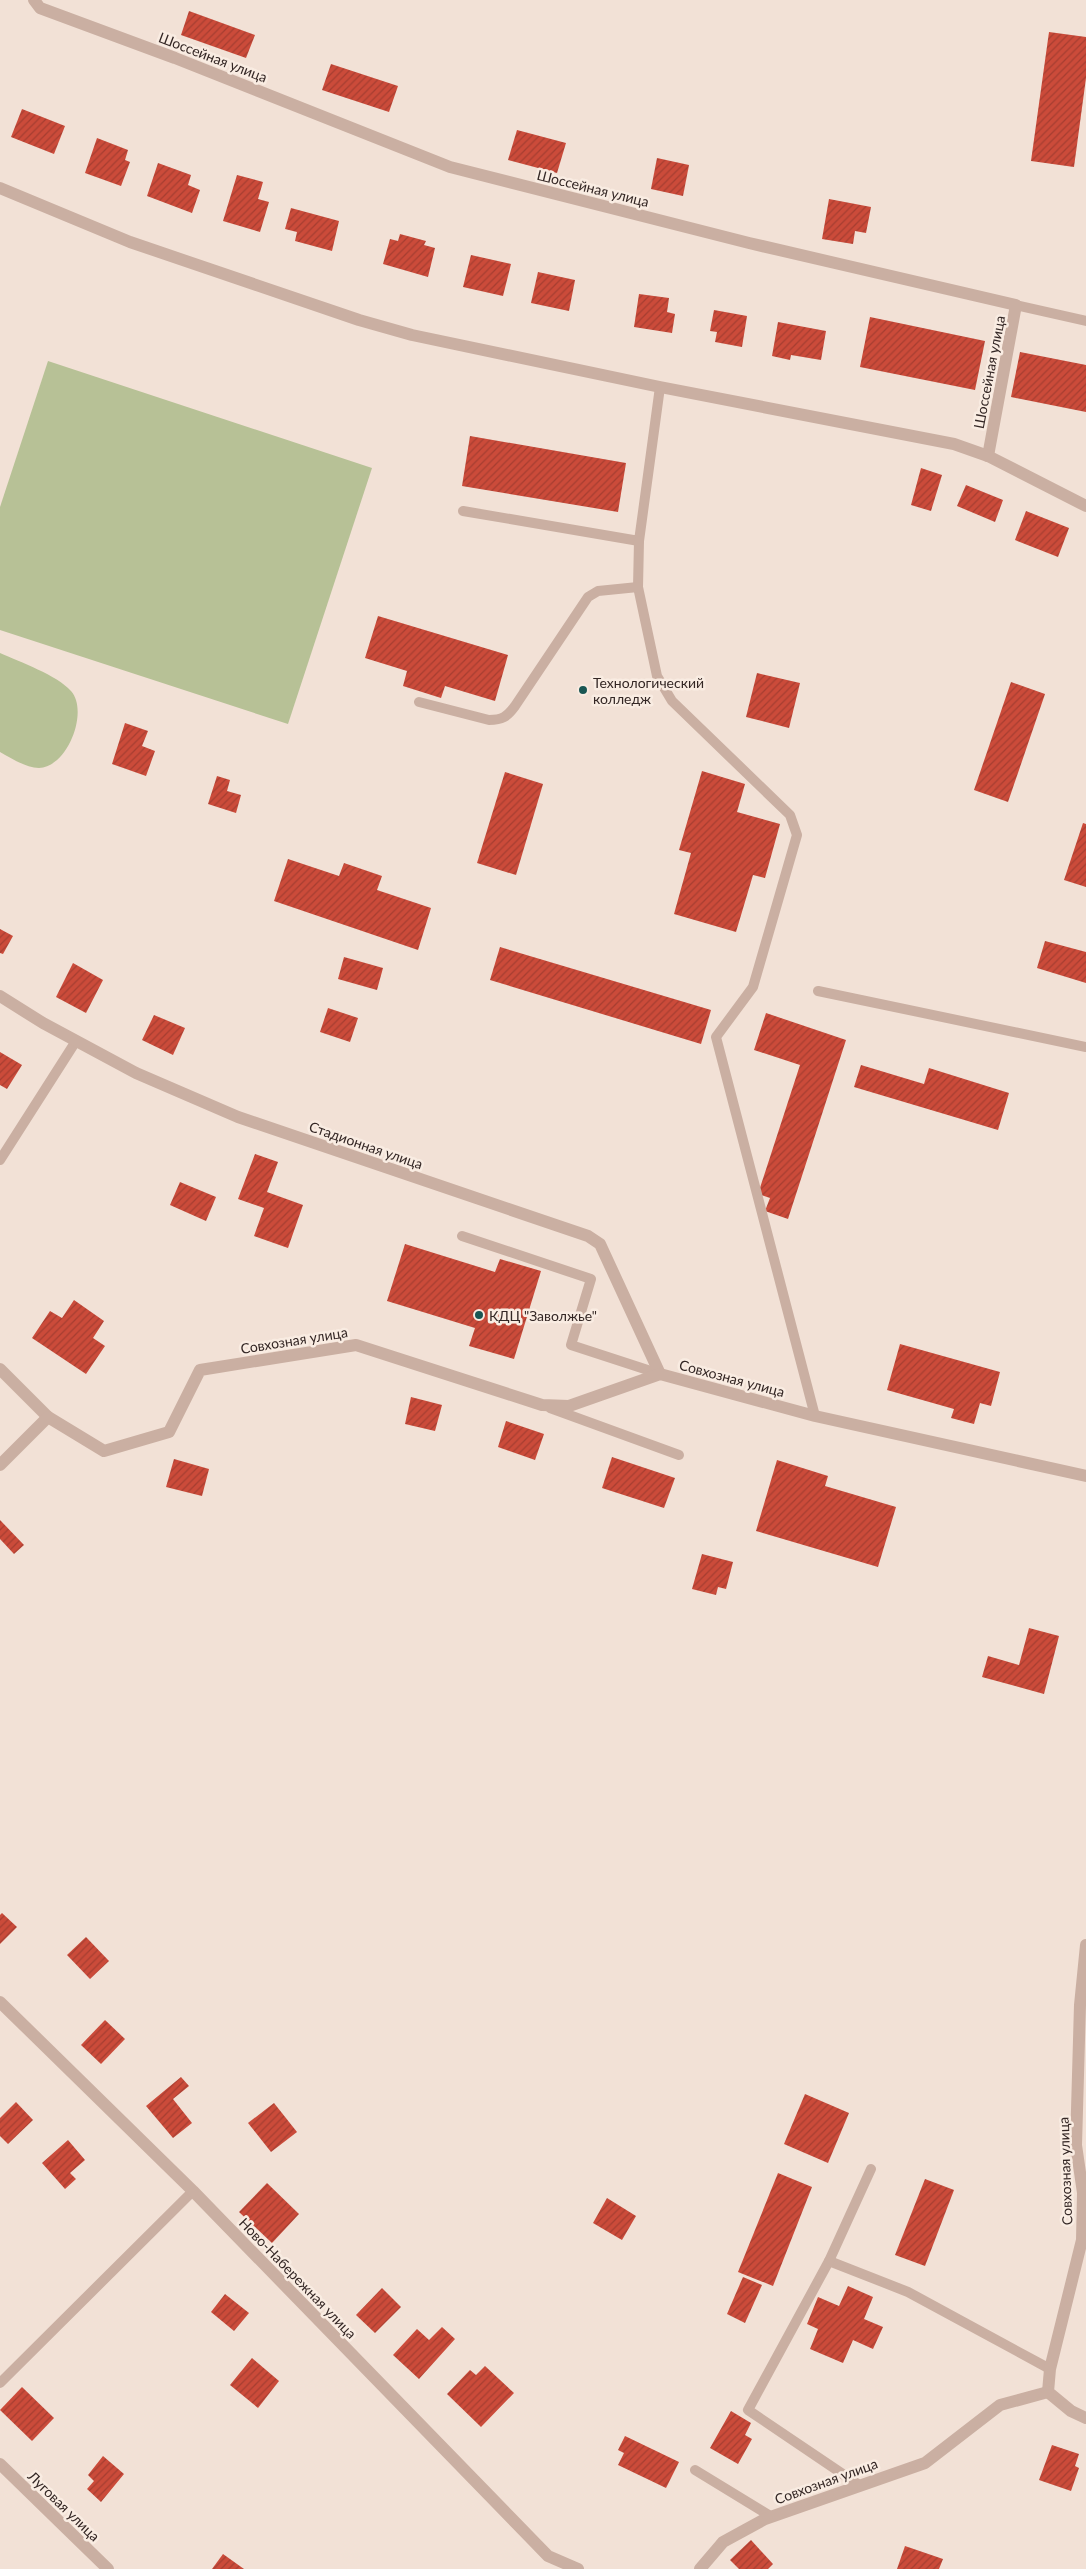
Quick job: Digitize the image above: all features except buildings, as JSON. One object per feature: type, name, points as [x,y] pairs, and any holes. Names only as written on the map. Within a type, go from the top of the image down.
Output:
[{"type":"street","name":"Шоссейная улица","points":[[34,0],[40,8],[450,168],[749,243],[1016,305],[988,456]]},
{"type":"street","points":[[0,188],[130,242],[360,320],[412,335],[660,388],[954,444],[988,456],[1086,506]]},
{"type":"street","name":"Стадионная улица","points":[[0,996],[76,1041],[136,1073],[238,1117],[588,1236],[600,1244],[660,1374]]},
{"type":"street","name":"Совхозная улица","points":[[48,1417],[104,1451],[169,1432],[200,1370],[356,1345],[542,1405],[569,1406],[660,1374],[814,1416],[1086,1476]]},
{"type":"street","points":[[0,1369],[48,1417],[0,1465]]},
{"type":"street","name":"Совхозная улица","points":[[700,2569],[723,2542],[772,2517],[925,2463],[1000,2405],[1048,2392],[1050,2369],[1082,2240],[1083,2194],[1076,2145],[1080,2005],[1086,1947]]},
{"type":"street","name":"Ново-Набережная улица","points":[[0,2002],[193,2191],[548,2556],[578,2569]]},
{"type":"street","points":[[1048,2392],[1071,2411],[1086,2418]]},
{"type":"street","name":"Луговая улица","points":[[0,2464],[108,2569]]},
{"type":"lane","points":[[1016,305],[1086,321]]},
{"type":"lane","points":[[660,388],[639,541],[638,587],[657,676],[672,701],[790,815],[798,835],[753,987],[716,1037],[814,1416]]},
{"type":"lane","points":[[463,511],[639,541]]},
{"type":"lane","points":[[419,702],[489,720],[500,720],[508,716],[588,597],[598,591],[638,587]]},
{"type":"lane","points":[[818,991],[1086,1047]]},
{"type":"lane","points":[[0,1160],[76,1041]]},
{"type":"lane","points":[[462,1236],[591,1279],[571,1345],[660,1374]]},
{"type":"lane","points":[[542,1405],[679,1455]]},
{"type":"lane","points":[[859,2485],[748,2410],[829,2261],[871,2169]]},
{"type":"lane","points":[[0,2383],[193,2191]]},
{"type":"lane","points":[[829,2261],[908,2292],[1050,2369]]},
{"type":"lane","points":[[694,2470],[772,2517]]},
{"type":"green space","points":[[48,361],[372,468],[288,724],[0,630],[0,507]]},
{"type":"green space","points":[[0,653],[38,669],[57,680],[71,691],[76,700],[78,711],[73,737],[59,758],[49,765],[39,768],[29,766],[0,752]]},
{"type":"place","name":"Технологический колледж","points":[[583,690]]},
{"type":"place","name":"КДЦ \"Заволжье\"","points":[[479,1315]]}]
